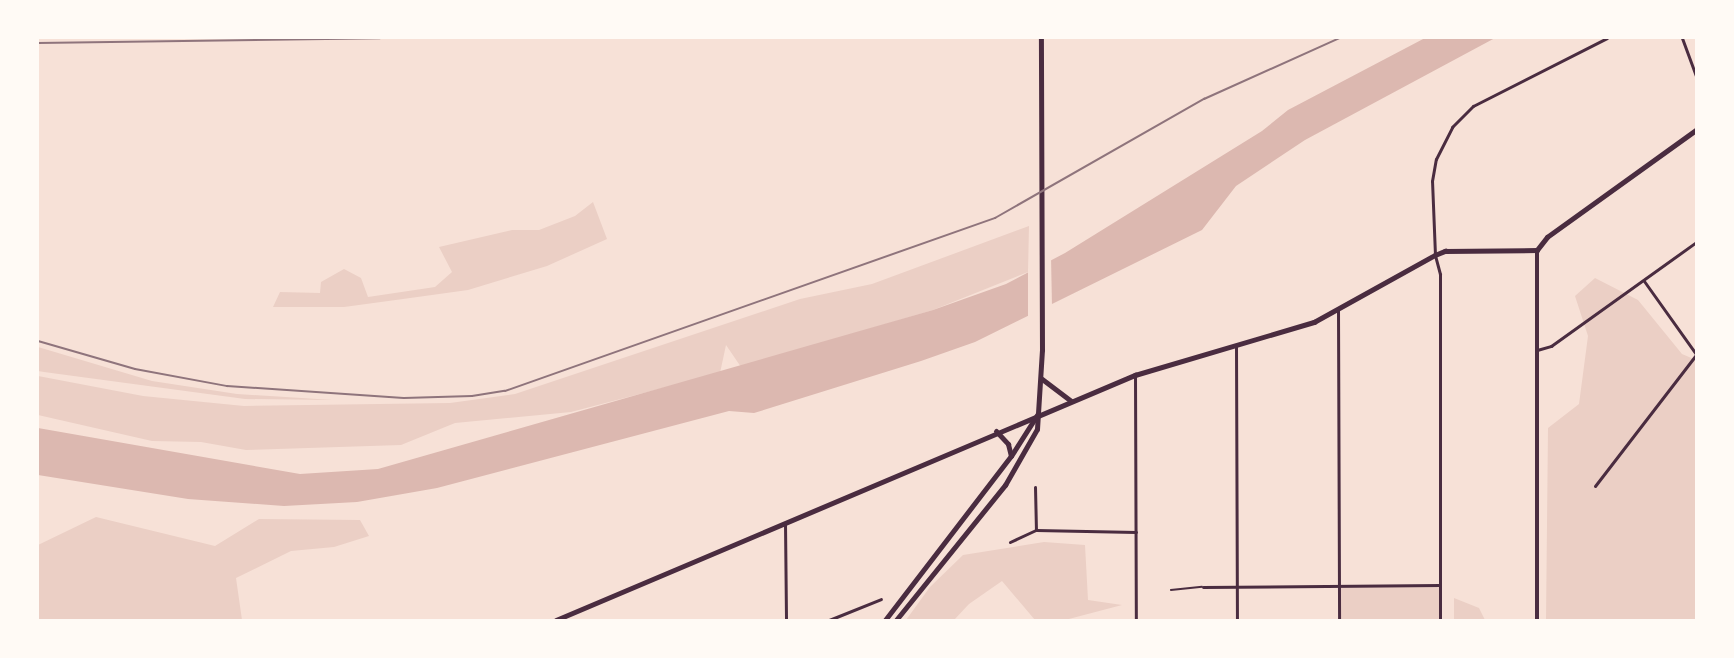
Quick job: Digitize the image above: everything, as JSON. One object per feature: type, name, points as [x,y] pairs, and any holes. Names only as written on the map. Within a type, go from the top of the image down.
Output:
[{"type":"main road","points":[[896,621],[1019,465],[1031,446],[1042,379],[1041,38]]},
{"type":"main road","points":[[556,621],[996,431],[1135,375],[1314,322],[1445,251],[1537,250],[1547,237],[1696,130]]},
{"type":"main road","points":[[1042,379],[1071,401]]},
{"type":"main road","points":[[885,621],[1011,456],[1038,414]]},
{"type":"main road","points":[[996,431],[1008,444],[1011,456]]},
{"type":"street","points":[[1440,621],[1440,274],[1435,255],[1432,181],[1438,152],[1452,127],[1473,106],[1607,38]]},
{"type":"street","points":[[1683,38],[1696,76]]},
{"type":"street","points":[[1537,350],[1551,346],[1696,242]]},
{"type":"street","points":[[1537,250],[1537,621]]},
{"type":"street","points":[[1595,486],[1696,354],[1644,281]]},
{"type":"street","points":[[1338,309],[1339,621]]},
{"type":"street","points":[[1236,344],[1237,621]]},
{"type":"street","points":[[1135,375],[1136,621]]},
{"type":"street","points":[[1035,487],[1036,530]]},
{"type":"street","points":[[785,523],[786,621]]},
{"type":"street","points":[[1010,542],[1036,530],[1136,532]]},
{"type":"street","points":[[1203,587],[1440,585]]},
{"type":"street","points":[[828,621],[881,599]]},
{"type":"lane","points":[[1172,590],[1203,587]]},
{"type":"shaded area","points":[[1425,38],[1495,38],[1305,140],[1236,186],[1202,230],[975,342],[921,361],[754,413],[729,411],[437,488],[357,502],[284,506],[188,499],[38,475],[38,428],[300,474],[378,469],[933,310],[1006,284],[1065,253],[1262,131],[1288,110]]},
{"type":"shaded area","points":[[593,202],[607,239],[547,266],[468,290],[344,307],[273,307],[280,292],[320,293],[321,282],[344,269],[361,278],[368,297],[435,287],[452,272],[439,247],[512,230],[539,230],[575,216]]},
{"type":"shaded area","points":[[1029,226],[1028,272],[933,310],[741,367],[726,345],[720,373],[571,412],[455,423],[401,445],[246,450],[201,442],[152,441],[38,415],[38,376],[143,396],[244,406],[450,403],[515,394],[800,299],[872,284]]},
{"type":"shaded area","points":[[1595,278],[1638,300],[1682,354],[1696,360],[1696,620],[1546,620],[1548,428],[1579,404],[1588,336],[1575,296]]},
{"type":"shaded area","points":[[38,347],[152,381],[237,394],[333,400],[245,399],[38,371]]},
{"type":"shaded area","points":[[96,517],[215,546],[259,519],[360,520],[369,536],[334,547],[291,551],[236,578],[242,620],[38,620],[38,545]]},
{"type":"shaded area","points":[[1044,542],[1085,545],[1088,600],[1122,605],[1065,620],[1035,620],[1002,581],[969,604],[954,620],[906,620],[930,587],[963,555]]},
{"type":"shaded area","points":[[1440,585],[1440,620],[1339,620],[1339,586]]},
{"type":"shaded area","points":[[1454,598],[1479,608],[1485,620],[1454,620]]},
{"type":"pier","points":[[1051,257],[1052,307],[1028,319],[1028,269]]},
{"type":"railway","points":[[38,43],[380,38]]},
{"type":"railway","points":[[38,341],[135,369],[227,386],[404,398],[472,396],[505,391],[995,218],[1204,99],[1340,38]]}]
